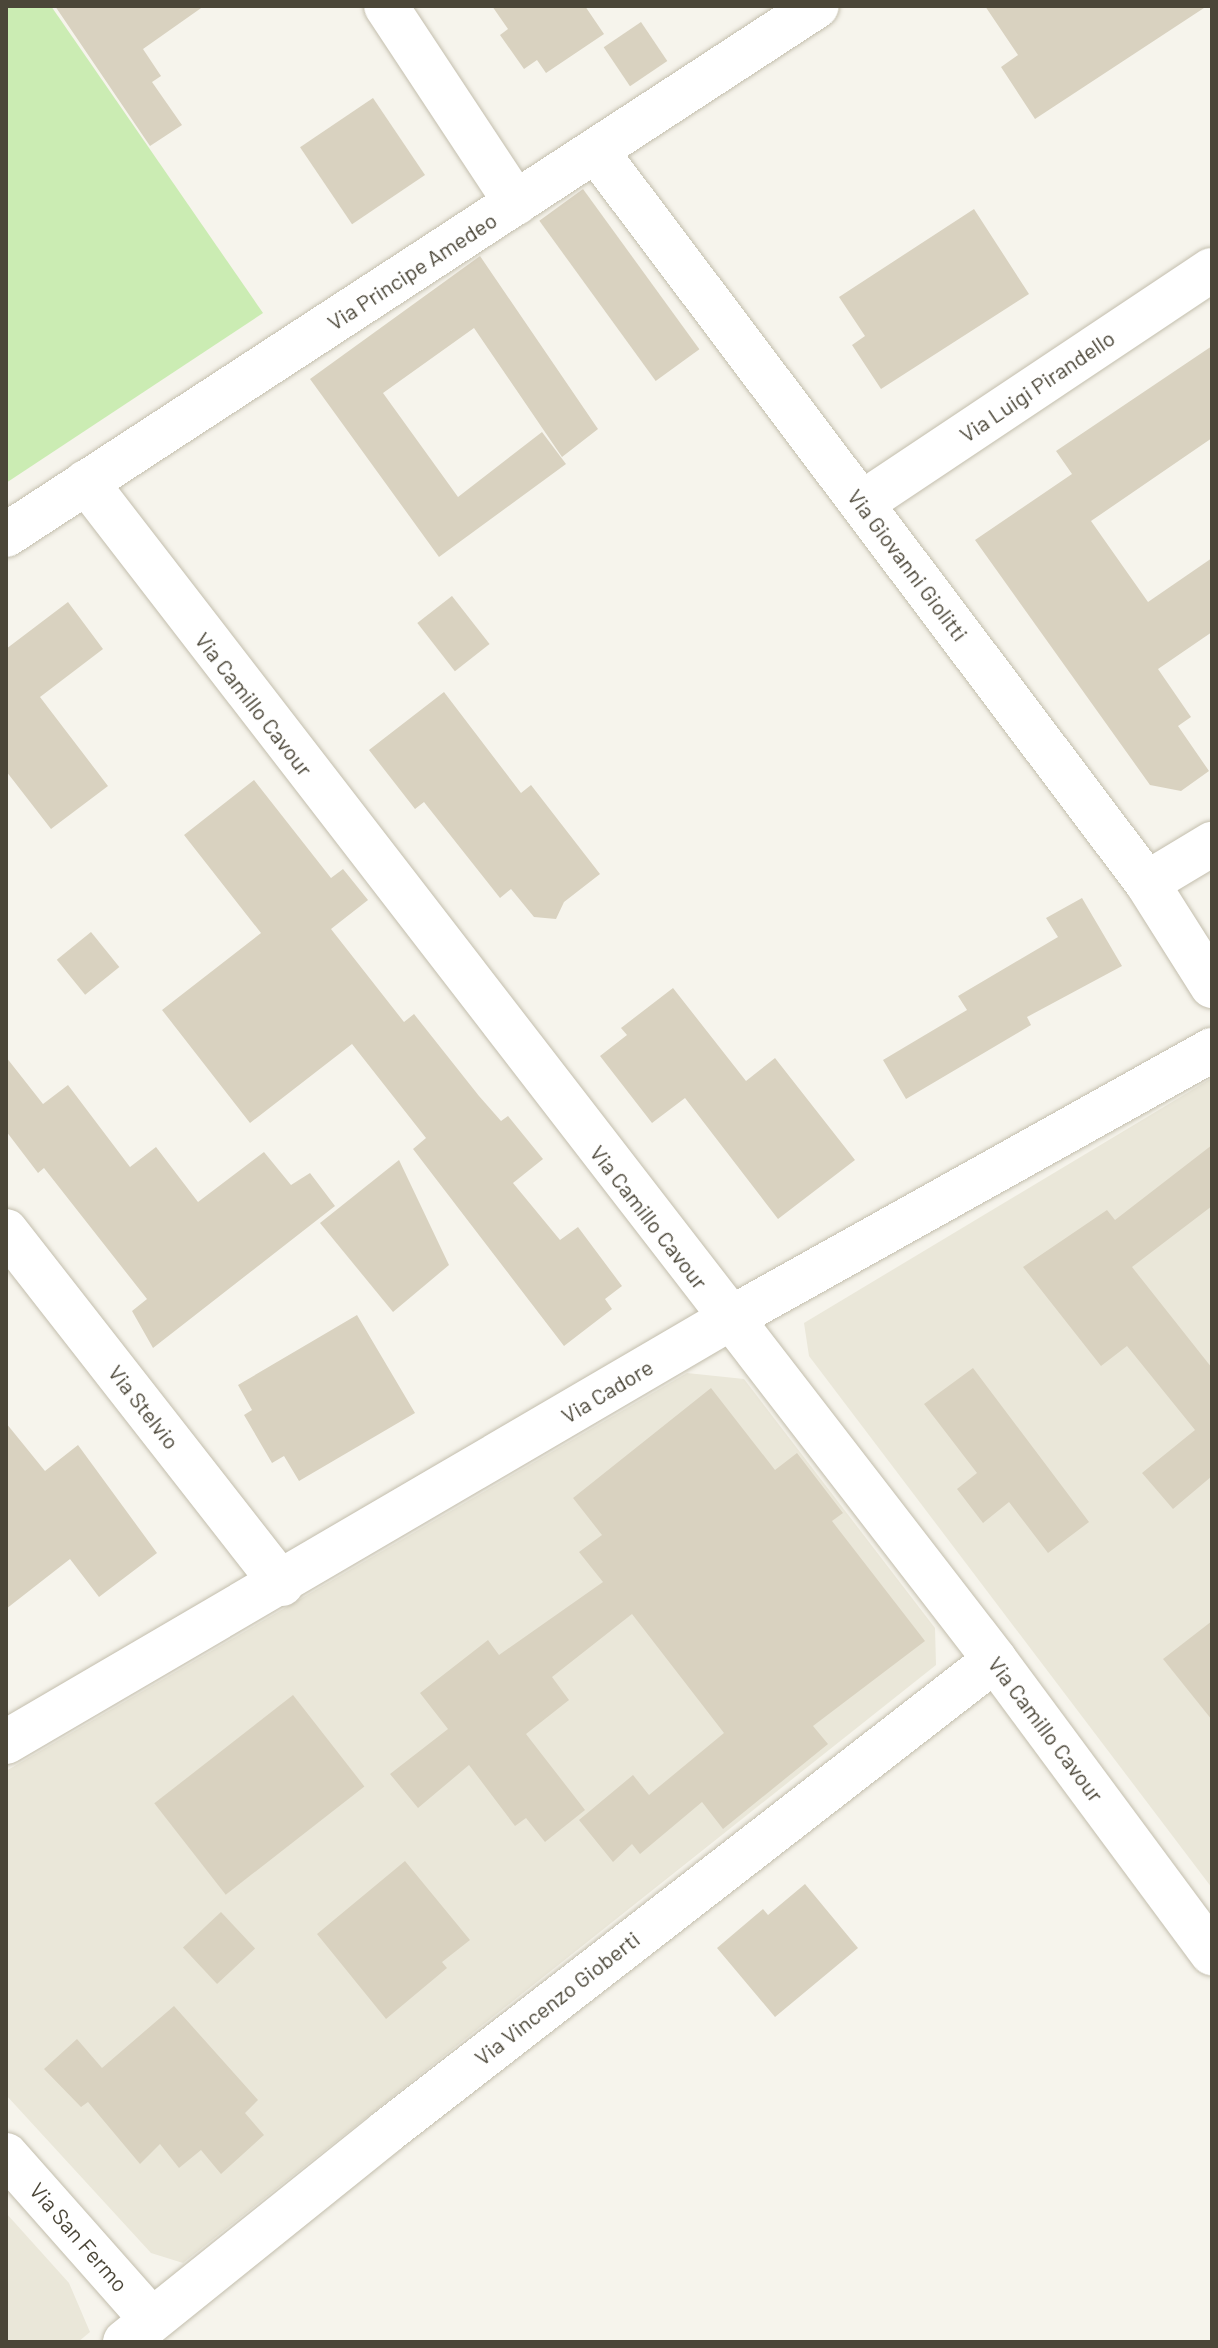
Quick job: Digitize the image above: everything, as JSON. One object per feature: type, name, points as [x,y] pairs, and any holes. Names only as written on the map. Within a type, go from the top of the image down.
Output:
[{"type":"street","points":[[386,6],[516,203]]},
{"type":"street","name":"Via Principe Amedeo","points":[[6,535],[817,6]]},
{"type":"street","name":"Via Giovanni Giolitti","points":[[596,151],[1147,883],[1212,986]]},
{"type":"street","name":"Via Luigi Pirandello","points":[[862,503],[1212,270]]},
{"type":"street","name":"Via Camillo Cavour","points":[[86,482],[995,1660],[1212,1953]]},
{"type":"street","points":[[1147,883],[1212,844]]},
{"type":"street","name":"Via Cadore","points":[[6,1742],[282,1584],[731,1318],[1212,1050]]},
{"type":"street","name":"Via Stelvio","points":[[6,1231],[282,1584]]},
{"type":"street","name":"Via Vincenzo Gioberti","points":[[138,2331],[386,2132],[995,1660]]},
{"type":"street","name":"Via San Fermo","points":[[6,2155],[138,2331]]},
{"type":"shaded area","points":[[1212,1078],[1212,1888],[809,1356],[804,1323]]},
{"type":"shaded area","points":[[687,1373],[744,1379],[935,1628],[936,1665],[183,2263],[151,2253],[6,2095],[6,1771]]},
{"type":"shaded area","points":[[6,2213],[69,2283],[90,2332],[78,2342],[6,2342]]},
{"type":"green space","points":[[6,6],[51,6],[263,313],[6,483]]},
{"type":"building","points":[[55,6],[204,6],[143,49],[161,76],[152,82],[182,125],[150,146]]},
{"type":"building","points":[[492,6],[585,6],[604,34],[546,73],[537,60],[524,69],[500,35],[508,29]]},
{"type":"building","points":[[985,6],[1207,6],[1035,119],[1001,67],[1018,55]]},
{"type":"building","points":[[641,22],[667,61],[630,86],[604,47]]},
{"type":"building","points":[[373,98],[425,175],[352,224],[300,147]]},
{"type":"building","points":[[583,189],[699,349],[656,381],[539,221]]},
{"type":"building","points":[[974,209],[1029,294],[881,389],[852,345],[865,336],[839,297]]},
{"type":"building","points":[[480,256],[598,429],[562,457],[474,328],[383,393],[458,497],[542,432],[566,464],[439,557],[310,379]]},
{"type":"building","points":[[1212,346],[1212,438],[1091,521],[1148,602],[1212,558],[1212,632],[1158,669],[1191,717],[1178,726],[1209,771],[1181,791],[1150,785],[975,540],[1072,474],[1056,451]]},
{"type":"building","points":[[452,596],[490,644],[455,671],[417,623]]},
{"type":"building","points":[[68,602],[103,649],[40,697],[108,786],[51,829],[6,771],[6,649]]},
{"type":"building","points":[[444,692],[521,793],[531,785],[600,874],[564,902],[556,919],[534,917],[511,889],[500,898],[424,802],[415,809],[369,750]]},
{"type":"building","points":[[254,780],[331,878],[343,869],[368,900],[331,929],[404,1022],[414,1014],[501,1121],[508,1116],[543,1159],[513,1183],[560,1240],[578,1227],[622,1286],[605,1299],[612,1309],[564,1346],[413,1149],[426,1138],[352,1044],[250,1123],[162,1010],[261,933],[184,835]]},
{"type":"building","points":[[1082,898],[1122,966],[1027,1017],[1031,1025],[906,1099],[883,1060],[967,1010],[958,996],[1058,937],[1046,918]]},
{"type":"building","points":[[91,932],[119,967],[85,995],[57,960]]},
{"type":"building","points":[[673,988],[746,1081],[775,1058],[855,1160],[778,1219],[685,1098],[652,1123],[600,1056],[627,1035],[621,1028]]},
{"type":"building","points":[[6,1057],[43,1104],[68,1085],[130,1167],[156,1147],[198,1202],[264,1152],[291,1185],[310,1173],[335,1206],[153,1348],[132,1311],[147,1299],[44,1168],[38,1173],[6,1131]]},
{"type":"building","points":[[1212,1145],[1212,1206],[1132,1267],[1212,1368],[1212,1476],[1173,1509],[1142,1473],[1195,1430],[1127,1346],[1101,1366],[1023,1267],[1107,1210],[1115,1220]]},
{"type":"building","points":[[399,1160],[449,1265],[393,1312],[320,1223]]},
{"type":"building","points":[[357,1315],[415,1413],[299,1481],[284,1456],[272,1463],[244,1415],[252,1410],[238,1385]]},
{"type":"building","points":[[973,1368],[1089,1522],[1048,1553],[1009,1502],[983,1523],[957,1489],[977,1473],[924,1404]]},
{"type":"building","points":[[711,1388],[775,1470],[797,1453],[843,1513],[832,1521],[925,1641],[813,1726],[828,1744],[723,1829],[702,1802],[640,1854],[632,1844],[613,1862],[579,1820],[633,1775],[649,1795],[724,1733],[632,1614],[552,1677],[569,1700],[526,1734],[585,1810],[545,1842],[526,1818],[515,1826],[469,1765],[418,1808],[390,1774],[448,1729],[420,1693],[488,1640],[499,1655],[603,1582],[579,1552],[602,1535],[573,1498]]},
{"type":"building","points":[[6,1423],[45,1471],[78,1445],[157,1553],[99,1597],[70,1559],[6,1609]]},
{"type":"building","points":[[1212,1621],[1212,1720],[1163,1659]]},
{"type":"building","points":[[293,1695],[364,1786],[226,1895],[154,1803]]},
{"type":"building","points":[[405,1861],[470,1940],[442,1962],[447,1968],[386,2019],[317,1934]]},
{"type":"building","points":[[805,1884],[858,1948],[775,2017],[717,1948],[763,1909],[768,1915]]},
{"type":"building","points":[[221,1912],[255,1949],[217,1984],[183,1947]]},
{"type":"building","points":[[174,2006],[258,2100],[245,2113],[264,2135],[221,2174],[201,2150],[179,2168],[160,2144],[140,2164],[88,2102],[81,2107],[44,2069],[77,2039],[102,2068]]}]
